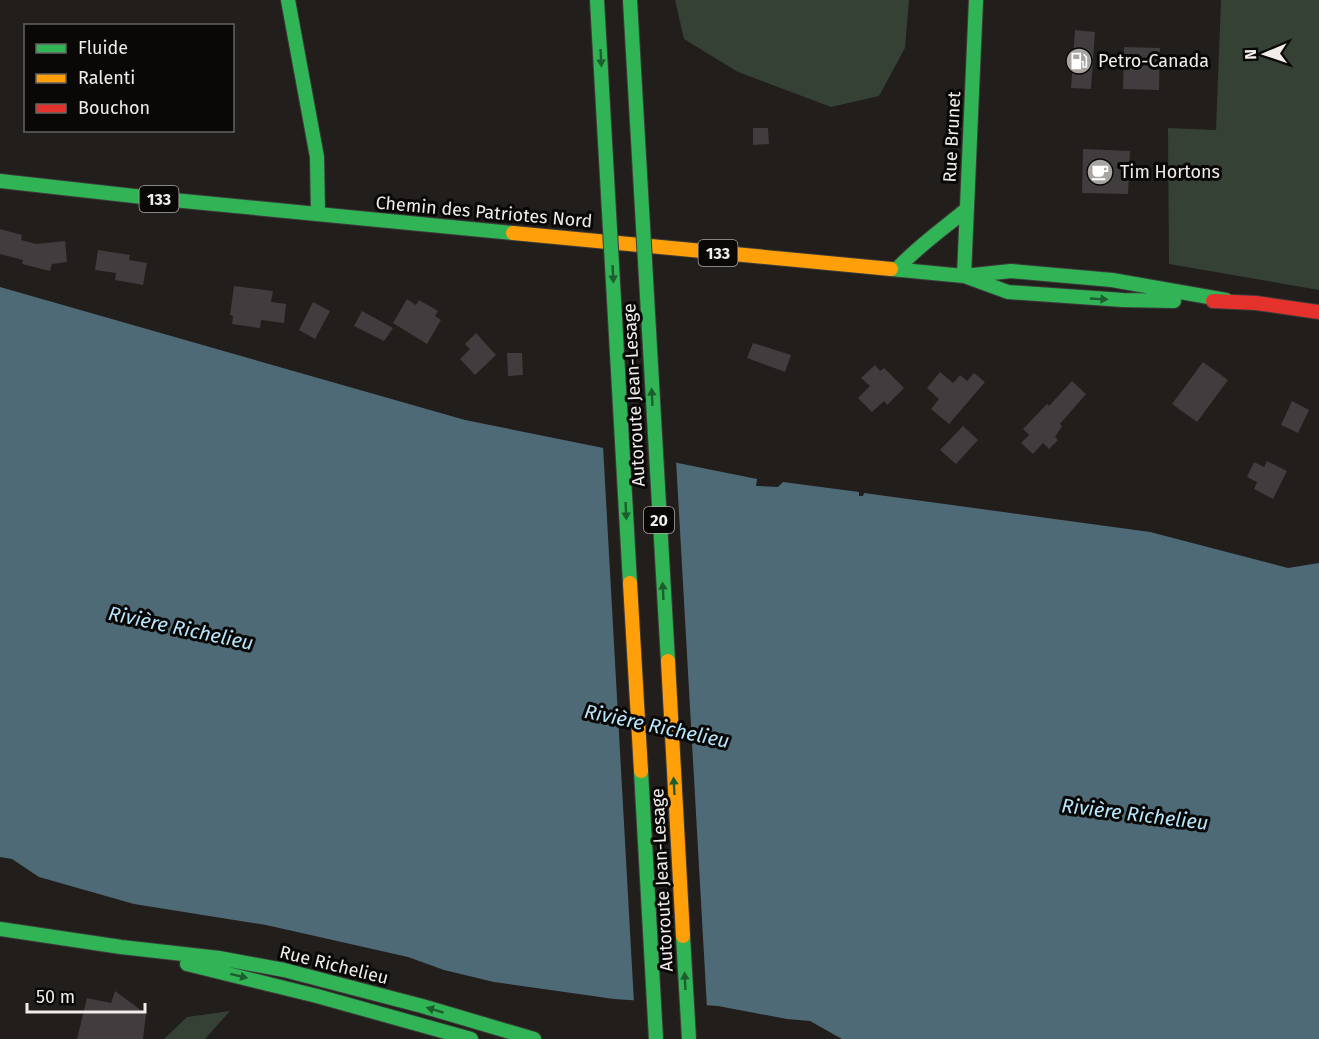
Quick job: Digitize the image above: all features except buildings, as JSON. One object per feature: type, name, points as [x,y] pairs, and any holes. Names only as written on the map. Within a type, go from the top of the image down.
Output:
[{"type":"main road","points":[[288,0],[316,157],[318,214]]},
{"type":"main road","name":"Autoroute Jean-Lesage","points":[[597,0],[656,1039]]},
{"type":"main road","name":"Autoroute Jean-Lesage","points":[[630,0],[689,1039]]},
{"type":"main road","name":"Rue Brunet","points":[[964,276],[975,0]]},
{"type":"main road","name":"Chemin des Patriotes Nord","points":[[0,181],[140,197],[964,276],[1011,271],[1112,280],[1226,300],[1319,312]]},
{"type":"main road","points":[[897,269],[914,250],[933,238],[967,209]]},
{"type":"main road","name":"Chemin des Patriotes Nord","points":[[964,276],[1008,292],[1030,295],[1123,300],[1226,300]]},
{"type":"main road","name":"Rue Richelieu","points":[[0,929],[121,947],[219,958],[284,970],[346,985],[490,1033],[534,1039]]},
{"type":"main road","name":"Rue Richelieu","points":[[121,947],[308,994],[471,1039]]},
{"type":"green space","points":[[675,0],[909,0],[905,48],[879,96],[831,107],[738,72],[684,39]]},
{"type":"green space","points":[[1221,0],[1319,0],[1319,290],[1169,264],[1168,128],[1216,130]]},
{"type":"green space","points":[[230,1011],[205,1039],[164,1039],[187,1017]]},
{"type":"water","name":"Rivière Richelieu","points":[[0,287],[465,420],[757,479],[756,486],[778,487],[783,482],[859,492],[859,496],[863,496],[864,493],[1150,532],[1288,568],[1319,563],[1319,1039],[842,1039],[810,1021],[718,1006],[614,999],[494,982],[444,970],[408,957],[266,925],[134,904],[39,877],[12,859],[0,857]]},
{"type":"pier","points":[[603,446],[676,460],[707,1008],[634,1003]]},
{"type":"traffic: fast","points":[[288,0],[317,157],[318,214]]},
{"type":"traffic: fast","points":[[597,0],[630,583]]},
{"type":"traffic: fast","points":[[630,0],[668,661]]},
{"type":"traffic: fast","points":[[964,276],[976,0]]},
{"type":"traffic: fast","points":[[0,181],[513,233]]},
{"type":"traffic: fast","points":[[897,269],[922,245],[967,209]]},
{"type":"traffic: fast","points":[[891,269],[964,276],[1011,271],[1112,280],[1226,300]]},
{"type":"traffic: fast","points":[[967,277],[1008,292],[1174,301]]},
{"type":"traffic: fast","points":[[641,771],[656,1039]]},
{"type":"traffic: fast","points":[[0,929],[121,947],[219,958],[284,970],[422,1006],[534,1039]]},
{"type":"traffic: fast","points":[[683,936],[689,1039]]},
{"type":"traffic: fast","points":[[187,964],[317,996],[471,1039]]},
{"type":"traffic: slow","points":[[513,233],[891,269]]},
{"type":"traffic: slow","points":[[630,583],[641,771]]},
{"type":"traffic: slow","points":[[668,661],[683,936]]},
{"type":"traffic: jam","points":[[1213,301],[1256,303],[1319,312]]},
{"type":"place","name":"Petro-Canada","points":[[1079,61]]},
{"type":"place","name":"Tim Hortons","points":[[1100,172]]}]
